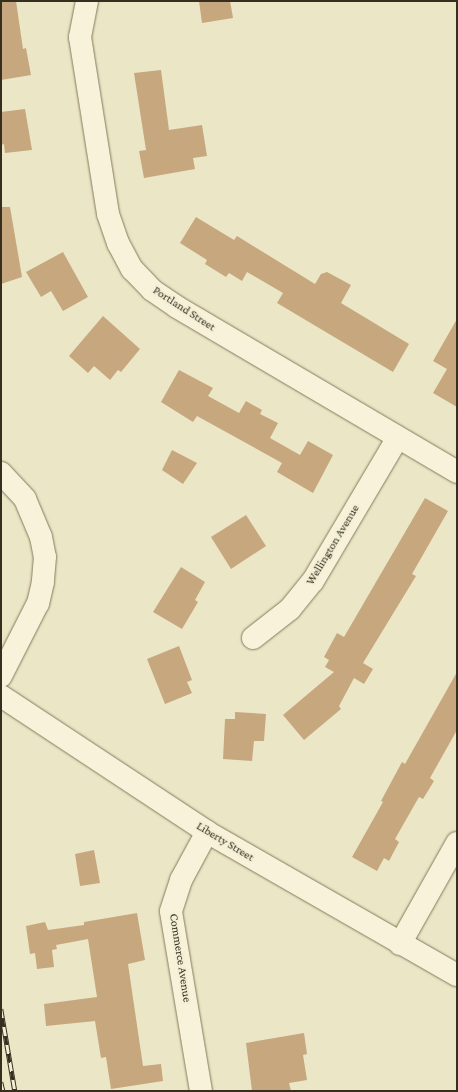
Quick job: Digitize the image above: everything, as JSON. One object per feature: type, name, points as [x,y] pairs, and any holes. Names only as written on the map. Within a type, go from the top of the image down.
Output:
[{"type":"street","name":"Portland Street","points":[[87,1],[80,37],[107,207],[118,242],[132,269],[152,290],[177,307],[397,439],[457,472]]},
{"type":"street","name":"Wellington Avenue","points":[[253,638],[290,609],[313,581],[397,439]]},
{"type":"street","points":[[1,473],[25,499],[42,537],[45,557],[44,582],[38,603],[1,676]]},
{"type":"street","name":"Liberty Street","points":[[1,696],[207,832],[400,944],[457,975]]},
{"type":"street","name":"Commerce Avenue","points":[[201,1091],[171,912],[181,880],[207,832]]},
{"type":"street","points":[[400,944],[457,843]]},
{"type":"building","points":[[1,1],[16,1],[23,49],[26,48],[31,75],[1,80]]},
{"type":"building","points":[[199,1],[230,1],[233,18],[202,23]]},
{"type":"building","points":[[161,70],[169,130],[202,125],[207,156],[193,158],[195,169],[144,178],[139,151],[146,150],[134,73]]},
{"type":"building","points":[[25,109],[32,150],[5,153],[4,144],[1,145],[1,112]]},
{"type":"building","points":[[1,207],[10,207],[22,277],[1,284]]},
{"type":"building","points":[[196,217],[234,240],[237,236],[315,284],[321,274],[327,272],[351,285],[341,303],[409,344],[393,372],[277,303],[283,293],[247,272],[242,281],[229,273],[226,277],[205,264],[207,260],[180,243]]},
{"type":"building","points":[[63,252],[88,297],[63,311],[51,291],[41,297],[26,272]]},
{"type":"building","points":[[103,316],[140,349],[121,372],[118,370],[110,380],[94,366],[88,373],[69,356]]},
{"type":"building","points":[[457,319],[457,407],[433,393],[447,369],[433,361]]},
{"type":"building","points":[[179,370],[213,388],[208,396],[239,413],[246,401],[262,410],[260,414],[278,423],[270,438],[300,455],[308,441],[333,455],[313,493],[277,472],[282,463],[197,416],[193,422],[161,402]]},
{"type":"building","points":[[172,450],[197,463],[183,484],[162,470]]},
{"type":"building","points":[[425,498],[448,511],[412,574],[416,576],[363,663],[373,669],[364,684],[354,678],[339,706],[341,709],[304,740],[283,715],[334,672],[325,667],[329,660],[324,657],[337,633],[344,637]]},
{"type":"building","points":[[246,515],[266,546],[231,569],[211,537]]},
{"type":"building","points":[[181,567],[205,582],[195,600],[198,602],[182,629],[153,612]]},
{"type":"building","points":[[179,646],[192,680],[187,682],[192,693],[165,704],[147,659]]},
{"type":"building","points":[[457,672],[457,730],[430,778],[434,781],[423,799],[419,797],[395,839],[399,842],[389,861],[384,858],[377,871],[352,857],[383,802],[381,801],[402,762],[405,764]]},
{"type":"building","points":[[235,712],[266,714],[264,741],[254,741],[252,761],[223,759],[225,719],[235,719]]},
{"type":"building","points":[[94,850],[100,883],[80,886],[75,854]]},
{"type":"building","points":[[137,913],[145,960],[128,964],[143,1066],[161,1064],[163,1081],[111,1089],[106,1057],[101,1058],[95,1021],[46,1026],[44,1004],[97,997],[88,939],[56,945],[57,949],[52,950],[54,967],[37,969],[35,953],[30,954],[26,926],[45,922],[48,930],[84,925],[84,922]]},
{"type":"building","points":[[304,1033],[307,1054],[303,1055],[307,1080],[289,1083],[291,1091],[252,1091],[246,1043]]},
{"type":"railway","points":[[1,1009],[15,1091]]},
{"type":"railway","points":[[1,1082],[3,1091]]}]
